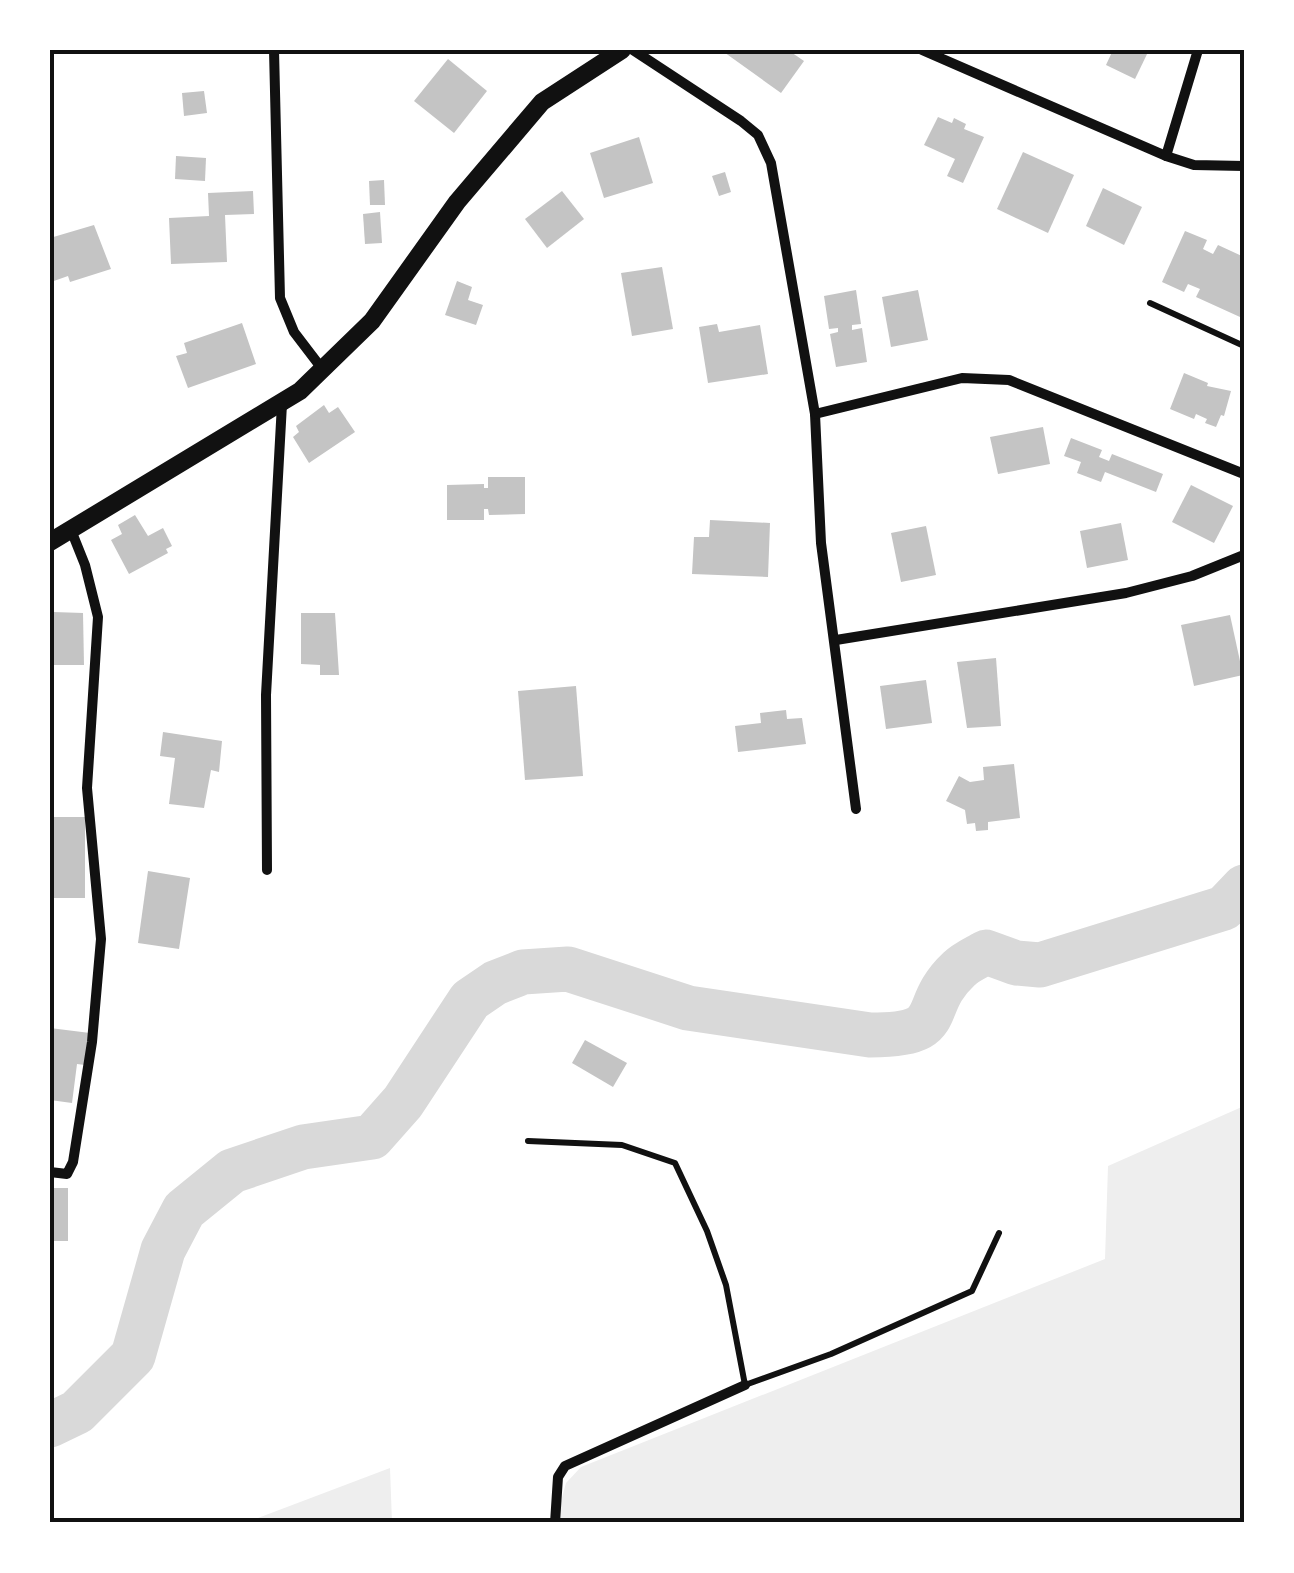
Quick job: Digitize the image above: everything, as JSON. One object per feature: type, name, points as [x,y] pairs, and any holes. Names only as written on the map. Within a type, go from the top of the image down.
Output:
[{"type":"street","points":[[274,50],[280,298],[294,332],[323,371]]},
{"type":"street","points":[[50,542],[282,404],[323,371],[372,321],[457,202],[527,118],[554,94],[622,50]]},
{"type":"street","points":[[633,50],[758,135],[777,186],[814,414],[822,543],[856,809]]},
{"type":"street","points":[[922,50],[1166,156],[1194,165],[1244,166]]},
{"type":"street","points":[[1166,156],[1198,50]]},
{"type":"street","points":[[814,414],[962,378],[1009,380],[1244,474]]},
{"type":"street","points":[[266,870],[266,696],[282,404]]},
{"type":"street","points":[[50,1172],[67,1174],[73,1162],[92,1042],[101,939],[87,788],[98,616],[71,530]]},
{"type":"street","points":[[836,640],[1126,593],[1192,576],[1244,555]]},
{"type":"street","points":[[555,1523],[558,1476],[565,1466],[745,1385]]},
{"type":"lane","points":[[1150,303],[1244,346]]},
{"type":"lane","points":[[528,1141],[622,1145],[675,1163],[707,1230],[726,1285],[745,1385],[831,1354],[972,1291],[999,1232]]},
{"type":"shaded area","points":[[1244,1106],[1244,1523],[555,1523],[566,1483],[581,1467],[1105,1259],[1108,1166]]},
{"type":"shaded area","points":[[390,1468],[392,1523],[245,1523]]},
{"type":"building","points":[[721,50],[788,50],[804,61],[781,93]]},
{"type":"building","points":[[1113,50],[1149,50],[1135,79],[1106,65]]},
{"type":"building","points":[[448,59],[487,91],[454,133],[414,101]]},
{"type":"building","points":[[204,91],[207,113],[184,116],[182,93]]},
{"type":"building","points":[[938,117],[952,123],[954,118],[966,124],[964,129],[984,137],[963,183],[947,176],[955,159],[924,145]]},
{"type":"building","points":[[639,137],[653,183],[604,198],[590,153]]},
{"type":"building","points":[[1023,152],[1074,175],[1048,233],[997,209]]},
{"type":"building","points":[[176,156],[206,158],[205,181],[175,179]]},
{"type":"building","points":[[725,172],[731,192],[719,196],[712,176]]},
{"type":"building","points":[[384,180],[385,205],[370,205],[369,181]]},
{"type":"building","points":[[1103,188],[1142,207],[1124,245],[1086,226]]},
{"type":"building","points":[[253,191],[254,214],[225,215],[227,262],[171,264],[169,218],[209,216],[208,193]]},
{"type":"building","points":[[562,191],[584,219],[547,248],[525,219]]},
{"type":"building","points":[[380,212],[382,243],[365,244],[363,214]]},
{"type":"building","points":[[94,225],[111,269],[70,282],[68,276],[51,282],[50,238]]},
{"type":"building","points":[[1185,231],[1207,240],[1203,249],[1213,254],[1218,245],[1244,257],[1244,307],[1240,317],[1196,297],[1200,289],[1188,284],[1184,292],[1162,282]]},
{"type":"building","points":[[662,267],[673,329],[632,336],[621,273]]},
{"type":"building","points":[[457,281],[472,287],[468,300],[483,305],[476,325],[445,315]]},
{"type":"building","points":[[856,290],[861,324],[852,325],[852,330],[862,328],[867,362],[836,367],[830,334],[838,332],[838,328],[829,329],[824,296]]},
{"type":"building","points":[[918,290],[928,340],[891,347],[882,297]]},
{"type":"building","points":[[242,323],[256,364],[188,388],[176,356],[187,353],[184,343]]},
{"type":"building","points":[[717,324],[719,332],[760,325],[768,374],[708,383],[699,327]]},
{"type":"building","points":[[1184,373],[1208,383],[1207,386],[1231,391],[1224,416],[1221,415],[1216,427],[1196,414],[1194,419],[1170,409]]},
{"type":"building","points":[[324,405],[329,413],[338,407],[355,432],[309,463],[293,437],[299,432],[296,426]]},
{"type":"building","points":[[1043,427],[1050,464],[998,474],[990,437]]},
{"type":"building","points":[[1071,438],[1102,450],[1099,457],[1109,461],[1112,454],[1163,474],[1156,492],[1105,472],[1101,482],[1077,473],[1081,462],[1064,456]]},
{"type":"building","points":[[488,477],[525,477],[525,514],[489,515],[488,509],[484,509],[484,520],[447,520],[447,485],[484,484],[488,488]]},
{"type":"building","points":[[1191,485],[1233,506],[1214,543],[1172,522]]},
{"type":"building","points":[[135,515],[148,536],[163,528],[172,546],[166,549],[168,553],[129,574],[111,540],[122,534],[118,525]]},
{"type":"building","points":[[710,520],[770,523],[768,577],[692,574],[694,537],[709,537]]},
{"type":"building","points":[[1121,523],[1128,560],[1087,568],[1080,531]]},
{"type":"building","points":[[926,526],[936,575],[901,582],[891,533]]},
{"type":"building","points":[[53,612],[83,613],[84,665],[52,665]]},
{"type":"building","points":[[301,613],[335,613],[339,675],[320,675],[320,665],[301,664]]},
{"type":"building","points":[[1230,615],[1243,675],[1194,686],[1181,625]]},
{"type":"building","points":[[996,658],[1001,726],[967,728],[957,662]]},
{"type":"building","points":[[926,680],[932,723],[886,729],[880,686]]},
{"type":"building","points":[[576,686],[583,776],[525,780],[518,691]]},
{"type":"building","points":[[786,710],[787,719],[802,718],[806,744],[738,752],[735,726],[761,723],[760,713]]},
{"type":"building","points":[[163,732],[222,741],[219,772],[211,770],[204,808],[169,804],[175,758],[160,756]]},
{"type":"building","points":[[1014,764],[1020,818],[988,822],[988,830],[976,831],[975,823],[967,824],[965,810],[946,801],[959,776],[970,782],[984,780],[983,767]]},
{"type":"building","points":[[53,817],[85,817],[85,898],[53,898]]},
{"type":"building","points":[[148,871],[190,878],[179,949],[138,943]]},
{"type":"building","points":[[50,1028],[90,1033],[85,1065],[77,1064],[72,1103],[50,1100]]},
{"type":"building","points":[[585,1040],[627,1063],[613,1087],[572,1063]]},
{"type":"building","points":[[50,1188],[68,1188],[68,1241],[50,1241]]},
{"type":"waterway","points":[[50,1425],[77,1412],[133,1356],[163,1250],[184,1210],[232,1171],[303,1147],[372,1137],[403,1102],[470,1000],[495,983],[523,972],[568,969],[688,1008],[870,1035],[896,1034],[923,1025],[946,983],[962,966],[986,952],[1016,963],[1040,965],[1224,908],[1244,887]]}]
